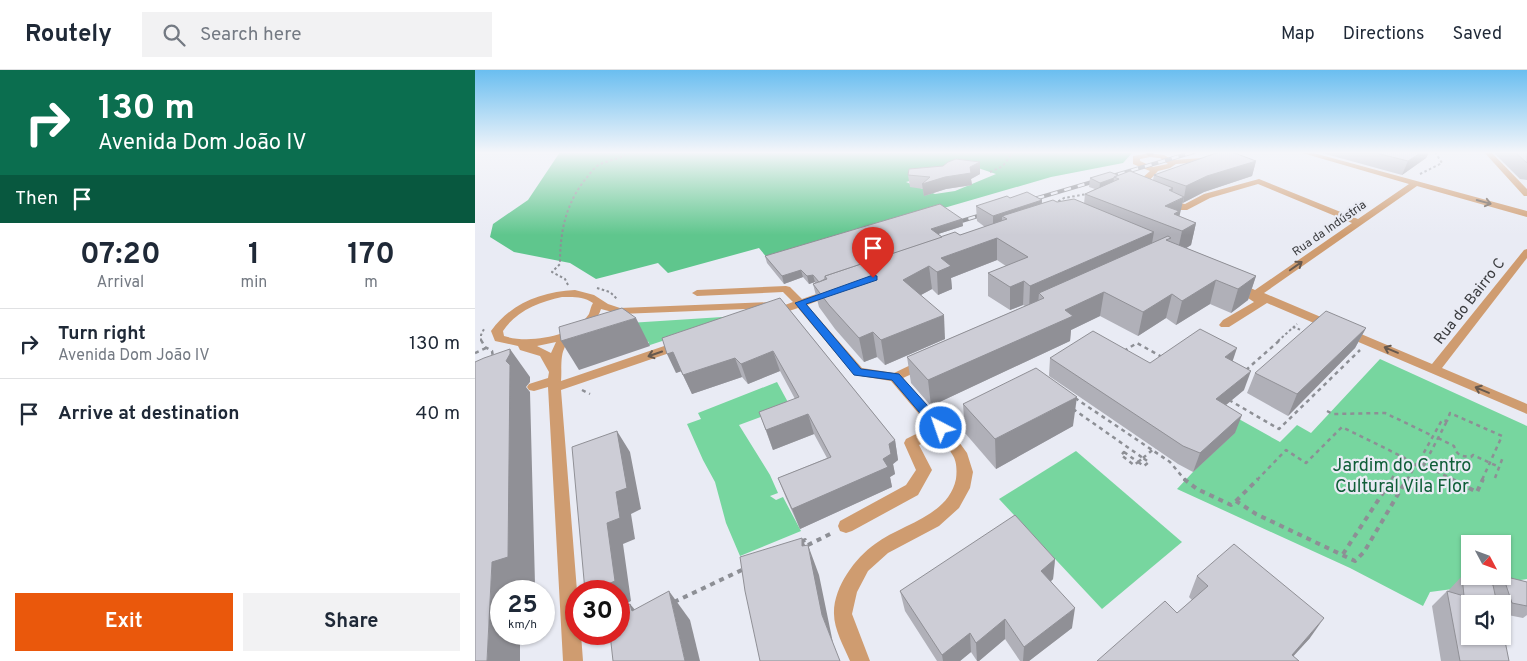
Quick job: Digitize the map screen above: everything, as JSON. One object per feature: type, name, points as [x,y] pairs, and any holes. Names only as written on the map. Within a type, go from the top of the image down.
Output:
[{"type":"street","points":[[1143,191],[1127,187],[1145,180]]},
{"type":"street","points":[[1403,180],[1527,214]]},
{"type":"street","points":[[1512,180],[1527,182]]},
{"type":"street","points":[[1512,180],[1527,194]]},
{"type":"street","points":[[1161,200],[1176,206],[1187,207],[1207,196],[1259,181],[1359,223]]},
{"type":"street","name":"Rua da Indústria","points":[[1256,294],[1359,223],[1412,182]]},
{"type":"street","name":"Rua do Bairro C","points":[[1435,369],[1527,252]]},
{"type":"street","points":[[1273,301],[1225,325],[1262,302],[1260,299],[1227,283],[1273,301],[1435,369],[1527,409]]},
{"type":"street","points":[[697,293],[786,289],[858,372],[895,377],[933,359]]},
{"type":"street","points":[[757,318],[841,289]]},
{"type":"street","points":[[573,661],[555,380],[551,360],[543,352],[508,343],[499,338],[497,331],[501,323],[521,308],[544,299],[569,294],[593,298],[604,308],[614,311],[655,311],[800,303]]},
{"type":"street","points":[[555,380],[559,346],[590,320],[598,311],[598,303]]},
{"type":"street","points":[[508,343],[533,344],[613,318],[655,311]]},
{"type":"street","points":[[535,386],[693,341]]},
{"type":"street","points":[[860,661],[849,635],[843,614],[848,590],[863,566],[882,548],[933,521],[953,503],[962,488],[965,472],[960,453],[941,428],[895,377]]},
{"type":"street","points":[[846,526],[912,490],[924,470],[911,443],[941,428]]},
{"type":"path","points":[[571,288],[565,279],[552,272],[560,264],[559,241],[565,215],[580,186],[585,180]]},
{"type":"path","points":[[1412,182],[1416,180]]},
{"type":"path","points":[[1051,209],[1055,203],[1064,198],[1094,192]]},
{"type":"path","points":[[1245,370],[1298,323]]},
{"type":"path","points":[[1293,327],[1301,330]]},
{"type":"path","points":[[1117,356],[1137,343],[1167,360]]},
{"type":"path","points":[[475,354],[486,348]]},
{"type":"path","points":[[1234,393],[1228,399],[1279,429],[1360,350]]},
{"type":"path","points":[[1073,397],[1171,462],[1179,477],[1192,486],[1231,505],[1286,450],[1306,462],[1342,427],[1405,458],[1343,554]]},
{"type":"path","points":[[1065,404],[1143,458],[1149,462],[1144,466],[1138,462],[1124,452],[1121,455],[1134,465],[1138,462],[1143,458],[1159,444]]},
{"type":"path","points":[[1327,411],[1333,414],[1385,413],[1433,436]]},
{"type":"path","points":[[1236,501],[1256,514],[1355,561],[1363,552],[1416,464],[1425,462],[1438,438],[1447,420],[1450,413],[1502,436],[1477,492],[1425,462],[1422,456],[1442,420],[1447,420]]},
{"type":"path","points":[[1438,438],[1454,446],[1460,456],[1471,458],[1473,455],[1499,467]]},
{"type":"path","points":[[1495,478],[1503,457]]},
{"type":"path","points":[[796,545],[805,540],[808,545],[846,526]]},
{"type":"path","points":[[672,604],[752,566]]},
{"type":"green space","points":[[542,180],[915,180],[906,182],[935,194],[955,191],[983,180],[1042,180],[768,259],[759,248],[668,273],[658,263],[596,279],[570,263],[514,252],[490,237],[493,224],[528,200]]},
{"type":"green space","points":[[738,316],[647,346],[649,342],[642,340],[629,323]]},
{"type":"green space","name":"Jardim do Centro Cultural Vila Flor","points":[[1380,359],[1527,426],[1527,579],[1511,581],[1511,535],[1461,535],[1461,585],[1482,585],[1430,592],[1423,606],[1350,568],[1177,489],[1193,472],[1221,409],[1280,442],[1297,425],[1311,433]]},
{"type":"green space","points":[[777,382],[790,406],[739,425],[770,475],[778,493],[770,496],[776,500],[783,497],[801,531],[740,556],[726,523],[715,482],[687,424],[701,419],[698,413]]},
{"type":"green space","points":[[1076,451],[1182,542],[1102,609],[999,499]]},
{"type":"building","points":[[927,180],[937,180],[922,184]]},
{"type":"building","points":[[1093,180],[1110,180],[1100,183]]},
{"type":"building","points":[[1118,180],[1152,180],[1173,188],[1169,190],[1184,197],[1165,206],[1179,211],[1174,214],[1196,223],[1182,231],[1085,194]]},
{"type":"building","points":[[1167,180],[1199,180],[1186,186]]},
{"type":"building","points":[[1027,192],[1042,200],[993,216],[976,206],[1007,196],[1010,198]]},
{"type":"building","points":[[1074,199],[1154,232],[1030,286],[1024,281],[1010,287],[988,273],[1028,257],[997,238],[941,258],[951,266],[937,272],[929,266],[903,280],[944,315],[881,340],[873,332],[859,338],[813,284],[827,279],[825,276],[955,232],[960,235],[1007,219],[1002,216],[1053,200],[1057,202]]},
{"type":"building","points":[[940,204],[962,219],[931,229],[942,237],[825,276],[825,279],[819,282],[813,275],[807,276],[801,270],[782,276],[765,256]]},
{"type":"building","points":[[1168,236],[1171,238],[1166,240],[1256,276],[1238,289],[1216,280],[1182,301],[1172,294],[1143,312],[1104,292],[1065,310],[1073,316],[928,380],[907,357],[1044,298],[1039,293]]},
{"type":"building","points":[[780,298],[895,440],[889,444],[891,454],[883,459],[888,467],[792,509],[778,478],[831,457],[808,414],[766,430],[759,412],[799,397],[773,351],[741,364],[735,358],[683,375],[673,352],[667,354],[662,338]]},
{"type":"building","points":[[622,308],[636,318],[561,341],[559,327]]},
{"type":"building","points":[[1326,311],[1366,328],[1297,394],[1255,373]]},
{"type":"building","points":[[1200,329],[1237,348],[1225,357],[1251,371],[1216,399],[1242,415],[1200,453],[1183,446],[1050,358],[1093,331],[1150,363]]},
{"type":"building","points":[[510,349],[510,354],[506,361],[510,365],[508,557],[492,562],[487,661],[475,661],[475,362]]},
{"type":"building","points":[[1036,368],[1077,397],[995,439],[963,404]]},
{"type":"building","points":[[617,431],[627,488],[616,492],[620,518],[607,523],[615,580],[584,580],[572,447]]},
{"type":"building","points":[[1015,515],[1055,559],[1041,571],[1075,608],[1024,647],[1005,619],[976,643],[970,633],[942,655],[900,591]]},
{"type":"building","points":[[802,538],[802,546],[808,545],[822,615],[840,661],[760,661],[745,591],[740,557]]},
{"type":"building","points":[[1234,544],[1324,618],[1292,655],[1299,661],[1097,661],[1165,601],[1177,613],[1208,586],[1197,576]]},
{"type":"building","points":[[1511,578],[1527,582],[1527,606],[1512,603],[1511,595],[1506,585],[1511,585]]},
{"type":"building","points":[[1463,585],[1493,585],[1495,595],[1464,595]]},
{"type":"building","points":[[669,591],[685,661],[613,661],[611,645],[630,645],[630,604],[632,611]]},
{"type":"building","points":[[1447,591],[1461,595],[1461,645],[1506,645],[1509,661],[1460,661]]},
{"type":"railway","points":[[1024,202],[1100,180]]},
{"type":"railway","points":[[955,223],[991,212]]},
{"type":"route","points":[[873,278],[800,303],[858,372],[895,377],[941,428]]}]
